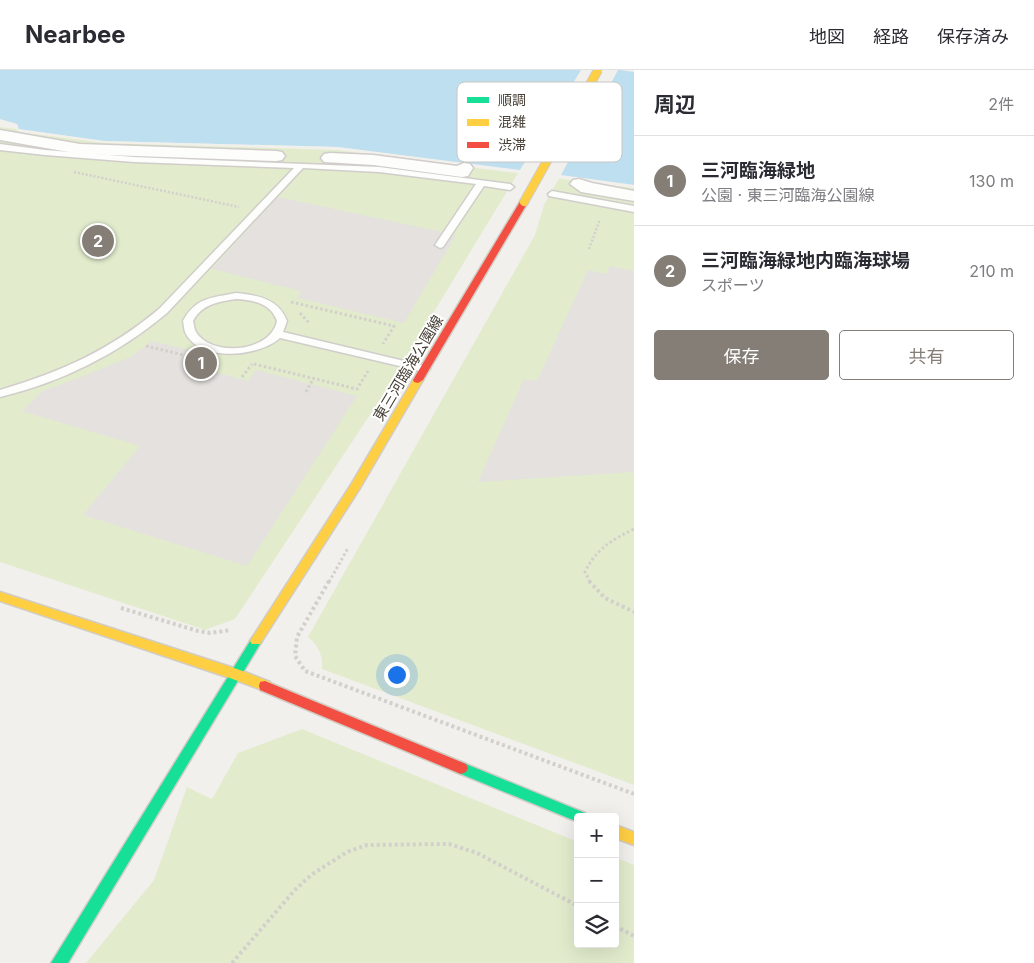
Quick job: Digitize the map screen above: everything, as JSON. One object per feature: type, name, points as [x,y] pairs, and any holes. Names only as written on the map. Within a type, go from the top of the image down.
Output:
[{"type":"main road","name":"東三河臨海公園線","points":[[591,82],[598,70]]},
{"type":"main road","name":"東三河臨海公園線","points":[[59,963],[235,674],[356,485],[546,162]]},
{"type":"main road","points":[[0,596],[235,674],[574,815]]},
{"type":"main road","points":[[619,832],[634,838]]},
{"type":"street","points":[[0,135],[80,149],[276,156]]},
{"type":"street","points":[[330,158],[373,160],[462,172],[464,168]]},
{"type":"street","points":[[578,184],[587,188],[634,196]]},
{"type":"lane","points":[[0,147],[96,158],[360,168],[510,187]]},
{"type":"lane","points":[[0,394],[78,368],[139,332],[163,311],[300,166]]},
{"type":"lane","points":[[440,245],[481,183]]},
{"type":"lane","points":[[552,194],[634,208]]},
{"type":"lane","points":[[226,297],[250,298],[268,303],[277,310],[282,322],[278,334],[270,341],[257,347],[243,350],[220,350],[194,339],[189,332],[188,322],[196,309],[212,300],[226,297]]},
{"type":"lane","points":[[278,334],[425,369]]},
{"type":"path","points":[[67,171],[257,211]]},
{"type":"path","points":[[589,249],[605,203]]},
{"type":"path","points":[[286,298],[306,321],[316,326]]},
{"type":"path","points":[[291,302],[394,326],[383,344]]},
{"type":"path","points":[[126,340],[190,356]]},
{"type":"path","points":[[252,359],[246,361],[357,389],[371,367]]},
{"type":"path","points":[[242,377],[252,364]]},
{"type":"path","points":[[306,392],[313,379]]},
{"type":"path","points":[[634,529],[612,540],[593,555],[585,572],[594,588],[606,599],[619,607],[634,612]]},
{"type":"path","points":[[351,542],[297,636],[295,656],[305,671],[634,794]]},
{"type":"path","points":[[114,606],[198,631],[220,633],[237,628]]},
{"type":"path","points":[[232,963],[294,891],[311,875],[347,852],[367,846],[449,844],[477,853],[574,904]]},
{"type":"path","points":[[619,928],[634,936]]},
{"type":"green space","points":[[0,127],[104,141],[337,147],[520,170],[389,386],[235,619],[205,630],[0,562]]},
{"type":"green space","points":[[561,175],[634,185],[634,785],[322,669],[322,659],[319,651],[308,637],[535,235],[544,205]]},
{"type":"green space","points":[[302,729],[574,840],[574,948],[619,948],[619,859],[634,865],[634,963],[86,963],[154,880],[187,787],[212,799],[238,753]]},
{"type":"shaded area","points":[[278,197],[456,235],[404,323],[297,298],[301,291],[212,269]]},
{"type":"shaded area","points":[[610,266],[634,271],[634,472],[478,482],[524,379],[537,381],[588,270],[606,274]]},
{"type":"shaded area","points":[[152,341],[210,355],[203,362],[204,369],[248,381],[256,370],[357,396],[247,566],[83,515],[140,446],[22,411],[42,391],[131,357]]},
{"type":"water","points":[[0,70],[620,70],[634,72],[634,185],[337,147],[104,141],[19,129],[17,124],[0,119]]},
{"type":"pier","points":[[581,70],[618,70],[611,82],[574,82]]},
{"type":"pier","points":[[16,129],[104,141],[337,147],[520,170],[525,162],[568,162],[561,175],[634,185],[634,188],[337,150],[104,143],[19,132]]},
{"type":"traffic: fast","points":[[59,963],[256,641]]},
{"type":"traffic: fast","points":[[461,768],[574,815]]},
{"type":"traffic: slow","points":[[591,82],[598,70]]},
{"type":"traffic: slow","points":[[524,202],[546,162]]},
{"type":"traffic: slow","points":[[256,641],[356,485],[418,380]]},
{"type":"traffic: slow","points":[[0,596],[235,674],[265,686]]},
{"type":"traffic: slow","points":[[619,833],[634,839]]},
{"type":"traffic: jam","points":[[418,380],[524,202]]},
{"type":"traffic: jam","points":[[265,686],[461,768]]},
{"type":"place","name":"三河臨海緑地内臨海球場","points":[[98,241]]},
{"type":"place","name":"三河臨海緑地","points":[[201,363]]}]
